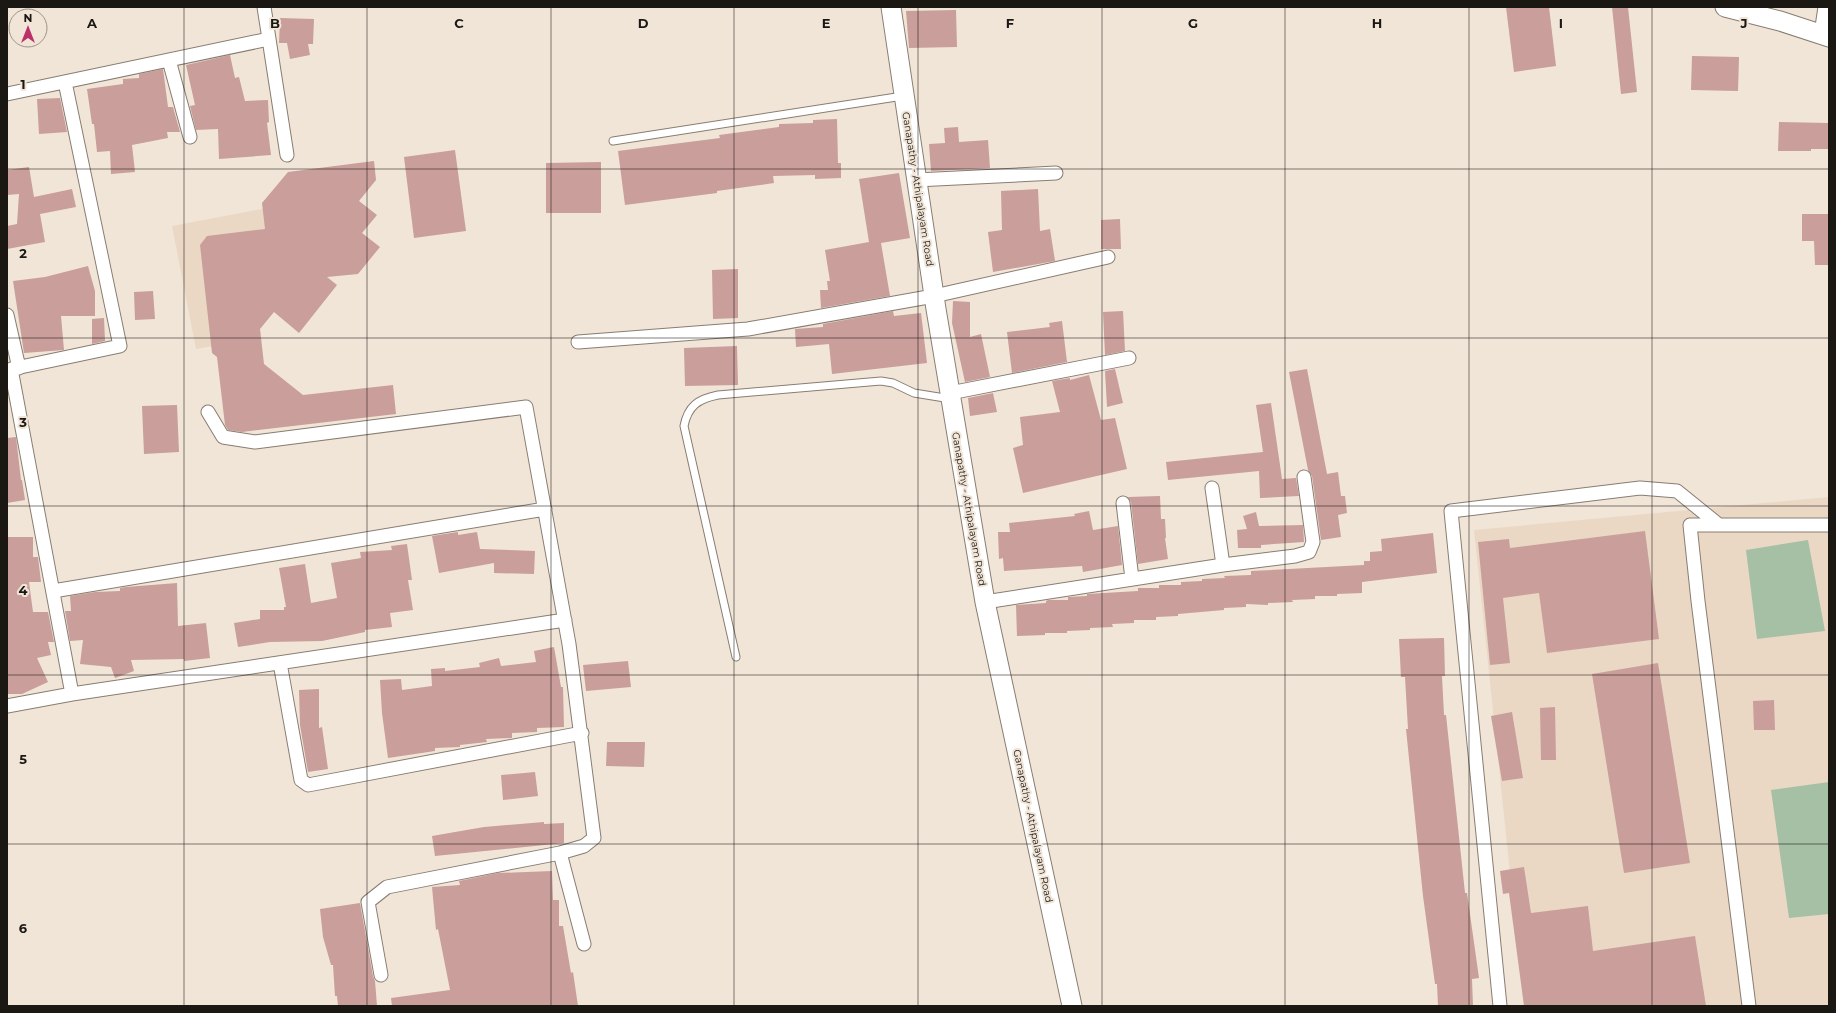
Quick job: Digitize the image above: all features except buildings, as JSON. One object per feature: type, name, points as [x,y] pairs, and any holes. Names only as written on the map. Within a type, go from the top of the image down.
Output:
[{"type":"main road","name":"Ganapathy - Athipalayam Road","points":[[891,7],[934,296],[985,602],[1072,1006]]},
{"type":"main road","points":[[1725,7],[1780,21],[1826,36]]},
{"type":"street","points":[[264,7],[287,155]]},
{"type":"street","points":[[1826,36],[1827,7]]},
{"type":"street","points":[[7,94],[269,39]]},
{"type":"street","points":[[169,60],[190,137]]},
{"type":"street","points":[[65,82],[120,346],[11,369],[11,396],[53,591],[72,694]]},
{"type":"street","points":[[916,180],[1056,173]]},
{"type":"street","points":[[578,342],[748,329],[934,296],[1108,257]]},
{"type":"street","points":[[7,315],[19,368]]},
{"type":"street","points":[[950,396],[1129,358]]},
{"type":"street","points":[[208,412],[223,437],[255,442],[526,407],[565,620],[582,733],[594,838],[584,846],[560,853],[387,887],[368,902],[381,975]]},
{"type":"street","points":[[985,602],[1223,565],[1295,556],[1308,552],[1313,542],[1304,477]]},
{"type":"street","points":[[1212,488],[1223,565]]},
{"type":"street","points":[[1500,1006],[1451,511],[1640,488],[1677,490],[1720,525]]},
{"type":"street","points":[[1123,503],[1132,579]]},
{"type":"street","points":[[1695,505],[1690,525],[1699,609],[1749,1006]]},
{"type":"street","points":[[53,591],[545,510]]},
{"type":"street","points":[[1690,525],[1829,525]]},
{"type":"street","points":[[7,706],[72,694],[565,620]]},
{"type":"street","points":[[280,663],[301,780],[308,785],[582,733]]},
{"type":"street","points":[[560,853],[584,944]]},
{"type":"lane","points":[[613,141],[904,96]]},
{"type":"lane","points":[[736,657],[684,426],[687,413],[706,397],[718,395],[881,381],[893,383],[914,393],[950,396]]},
{"type":"shaded area","points":[[267,208],[275,248],[236,342],[196,349],[172,226]]},
{"type":"shaded area","points":[[1829,497],[1829,1006],[1524,1006],[1474,530]]},
{"type":"green space","points":[[1808,540],[1825,631],[1757,639],[1746,550]]},
{"type":"green space","points":[[1829,782],[1829,914],[1789,918],[1771,790]]}]
